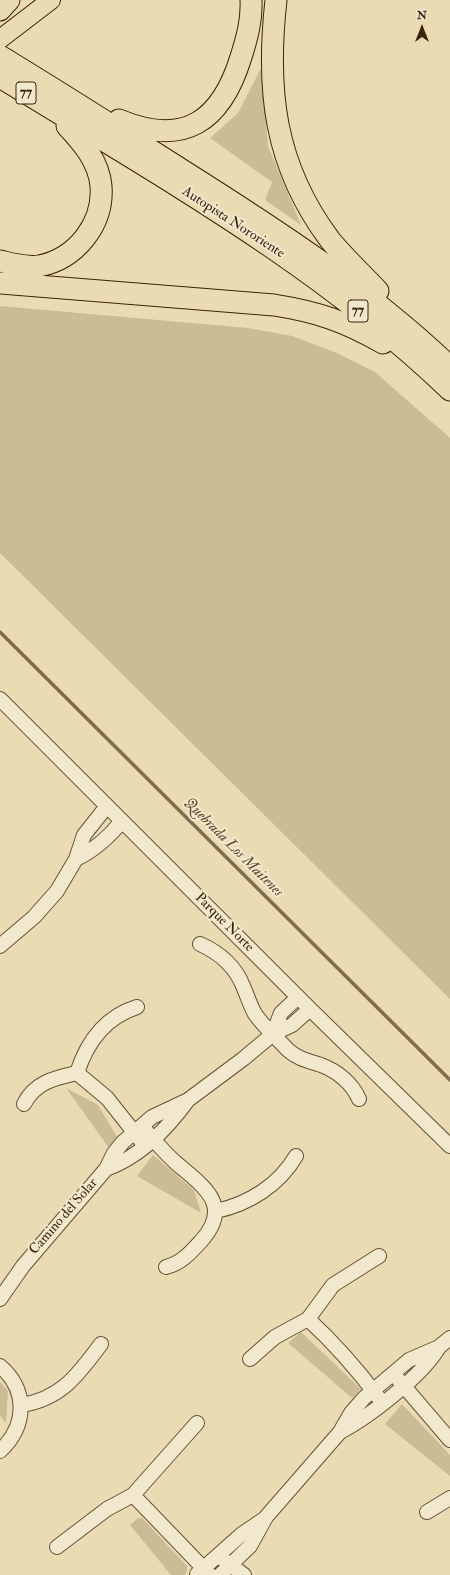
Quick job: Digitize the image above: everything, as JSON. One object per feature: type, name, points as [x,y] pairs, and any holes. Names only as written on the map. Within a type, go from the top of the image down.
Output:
[{"type":"highway","points":[[0,10],[9,0]]},
{"type":"highway","points":[[53,100],[104,114],[137,127],[167,131],[187,127],[213,111],[226,94],[238,68],[248,33],[251,21],[251,0]]},
{"type":"highway","points":[[276,0],[271,58],[273,95],[284,149],[299,187],[320,226],[444,372]]},
{"type":"highway","name":"Autopista Nororiente","points":[[4,65],[53,100],[247,211],[311,254],[353,286],[444,372]]},
{"type":"highway","points":[[0,261],[28,266],[53,262],[63,257],[80,244],[96,219],[101,186],[96,166],[80,139],[53,100]]},
{"type":"highway","points":[[0,283],[251,302],[299,309],[338,320],[444,372]]},
{"type":"main road","points":[[0,14],[17,0]]},
{"type":"main road","points":[[0,39],[51,0]]},
{"type":"street","name":"Parque Norte","points":[[0,699],[310,1009],[450,1146]]},
{"type":"street","points":[[0,946],[44,908],[58,891],[76,859],[84,836],[107,806]]},
{"type":"street","points":[[76,859],[98,845],[122,821]]},
{"type":"street","points":[[200,944],[218,954],[232,967],[238,975],[255,1013],[273,1034],[294,1054],[329,1068],[341,1077],[354,1089],[359,1099]]},
{"type":"street","name":"Camino del Solar","points":[[273,1034],[281,1014],[298,996]]},
{"type":"street","points":[[77,1073],[84,1053],[102,1028],[116,1016],[137,1006]]},
{"type":"street","name":"Camino del Solar","points":[[0,1298],[22,1266],[106,1169],[118,1148],[138,1129],[159,1113],[188,1100],[243,1060],[273,1034],[292,1025],[310,1009]]},
{"type":"street","points":[[24,1104],[30,1094],[43,1083],[58,1077],[77,1073]]},
{"type":"street","points":[[77,1073],[107,1098],[138,1129],[149,1143],[176,1162],[199,1182],[210,1196],[216,1211],[214,1221],[208,1233],[184,1259],[166,1267]]},
{"type":"street","name":"Camino del Solar","points":[[106,1169],[124,1161],[149,1143],[171,1122],[188,1100]]},
{"type":"street","points":[[216,1211],[237,1205],[261,1193],[286,1170],[296,1156]]},
{"type":"street","points":[[250,1359],[275,1338],[308,1319],[333,1285],[379,1256]]},
{"type":"street","name":"Camino del Solar","points":[[0,1282],[22,1266]]},
{"type":"street","points":[[308,1319],[339,1349],[382,1402]]},
{"type":"street","points":[[340,1432],[366,1416],[403,1385],[430,1360],[444,1342]]},
{"type":"street","points":[[220,1575],[250,1546],[266,1517],[340,1432],[353,1409],[372,1389],[416,1356],[444,1342]]},
{"type":"street","points":[[21,1404],[38,1402],[56,1394],[79,1373],[101,1344]]},
{"type":"street","points":[[0,1366],[16,1384],[21,1404],[20,1416],[14,1433],[0,1451]]},
{"type":"street","points":[[393,1373],[450,1440]]},
{"type":"street","points":[[58,1547],[107,1509],[133,1495],[198,1423]]},
{"type":"street","points":[[133,1495],[203,1573],[218,1554],[266,1517]]},
{"type":"street","points":[[427,1512],[450,1498]]},
{"type":"street","points":[[218,1554],[244,1575]]},
{"type":"shaded area","points":[[261,68],[268,146],[301,225],[265,200],[272,182],[210,138],[238,113]]},
{"type":"shaded area","points":[[0,306],[248,328],[292,336],[339,354],[375,372],[450,438],[450,999],[0,553]]},
{"type":"shaded area","points":[[66,1088],[98,1105],[117,1137],[109,1148]]},
{"type":"shaded area","points":[[153,1155],[194,1190],[201,1213],[137,1176]]},
{"type":"shaded area","points":[[301,1332],[361,1389],[352,1398],[288,1343]]},
{"type":"shaded area","points":[[0,1382],[8,1391],[6,1423],[0,1416]]},
{"type":"shaded area","points":[[402,1404],[450,1455],[450,1476],[385,1424]]},
{"type":"shaded area","points":[[138,1518],[142,1518],[187,1566],[185,1575],[171,1575],[130,1525]]},
{"type":"waterway","name":"Quebrada Los Maitenes","points":[[0,632],[450,1080]]}]
